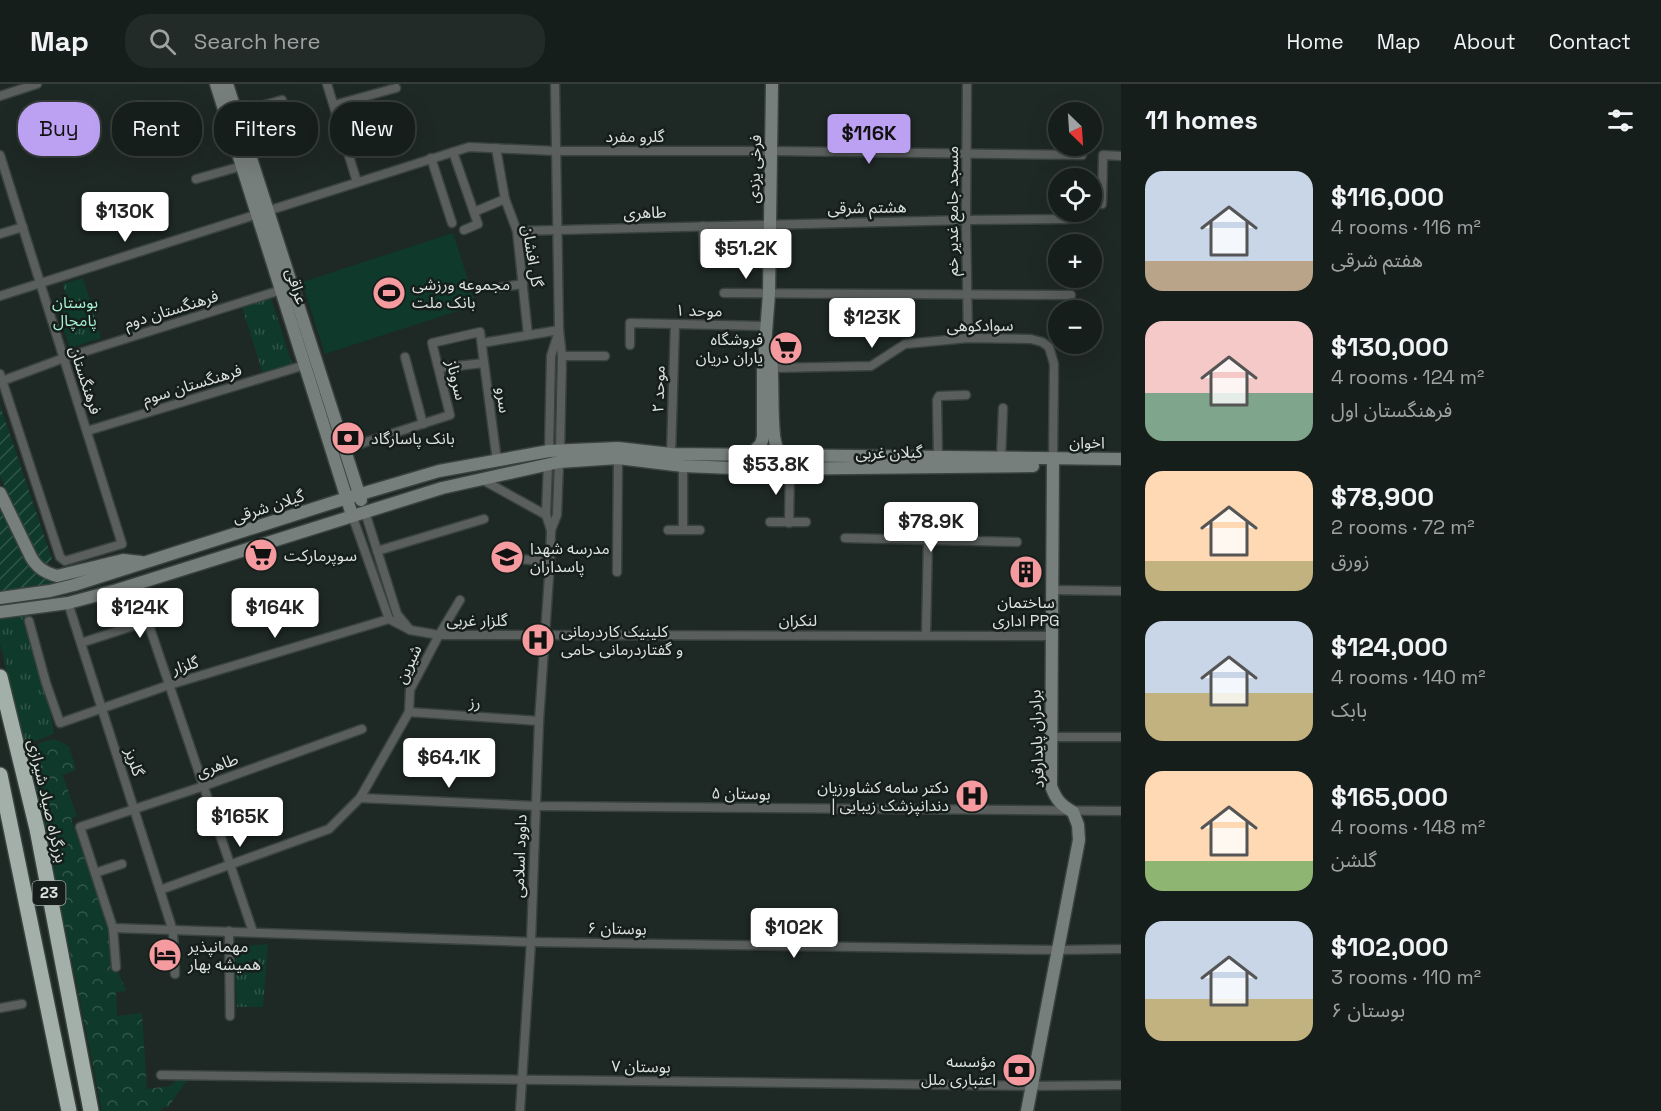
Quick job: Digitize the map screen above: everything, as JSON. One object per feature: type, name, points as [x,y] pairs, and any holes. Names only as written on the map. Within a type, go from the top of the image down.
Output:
[{"type":"highway","name":"بزرگراه صیاد شیرازی","points":[[0,677],[37,830],[91,1111]]},
{"type":"highway","name":"23","points":[[0,774],[69,1111]]},
{"type":"main road","name":"عراقی","points":[[216,84],[242,166],[263,212],[344,449],[353,496]]},
{"type":"main road","name":"عراقی","points":[[227,84],[233,102]]},
{"type":"main road","name":"فرخی یزدی","points":[[754,455],[763,437],[763,371],[769,294],[772,84]]},
{"type":"main road","name":"عراقی","points":[[248,156],[281,290],[305,365],[353,496]]},
{"type":"main road","name":"فرخی یزدی","points":[[767,326],[773,368],[774,436],[784,469]]},
{"type":"main road","name":"گیلان غربی","points":[[554,457],[618,448],[670,454],[1001,458],[1053,462]]},
{"type":"main road","points":[[754,455],[757,469]]},
{"type":"main road","name":"گیلان غربی","points":[[554,457],[618,458],[683,466],[757,469],[1053,462]]},
{"type":"main road","name":"گیلان شرقی","points":[[0,598],[68,586],[439,471],[497,461],[554,457]]},
{"type":"main road","name":"گیلان شرقی","points":[[1,612],[68,603],[442,488],[554,457]]},
{"type":"main road","name":"اخوان","points":[[1053,462],[1121,459]]},
{"type":"main road","name":"برادران پایدارفرد","points":[[1053,462],[1051,786],[1062,806],[1074,812]]},
{"type":"main road","points":[[0,493],[35,564],[48,574],[57,576],[123,560],[146,563]]},
{"type":"main road","points":[[353,496],[358,514]]},
{"type":"main road","points":[[327,505],[333,522]]},
{"type":"main road","points":[[232,535],[238,552]]},
{"type":"main road","points":[[1027,1111],[1056,950],[1079,840],[1074,812]]},
{"type":"street","points":[[0,96],[37,84]]},
{"type":"street","points":[[327,84],[332,102]]},
{"type":"street","name":"داوود اسلامی","points":[[551,530],[546,515],[554,457],[562,356],[559,330],[555,84]]},
{"type":"street","name":"مسجد جامع غدیر خم","points":[[968,84],[966,220],[968,338]]},
{"type":"street","points":[[344,102],[396,88]]},
{"type":"street","points":[[275,102],[282,100]]},
{"type":"street","name":"گلرو مفرد","points":[[0,296],[469,147],[556,151],[1048,154]]},
{"type":"street","name":"گل افشان","points":[[496,148],[505,199],[517,231],[528,335]]},
{"type":"street","points":[[453,152],[478,224],[464,230]]},
{"type":"street","points":[[1102,204],[1103,155],[1121,156]]},
{"type":"street","name":"فرهنگستان","points":[[0,156],[122,544],[64,561],[60,557],[1,378]]},
{"type":"street","points":[[349,156],[357,182]]},
{"type":"street","points":[[431,158],[452,223]]},
{"type":"street","points":[[196,179],[242,166]]},
{"type":"street","points":[[474,212],[505,199]]},
{"type":"street","name":"هشتم شرقی","points":[[769,224],[1048,219]]},
{"type":"street","name":"طاهری","points":[[517,231],[769,224]]},
{"type":"street","points":[[703,226],[704,258]]},
{"type":"street","points":[[0,234],[23,227]]},
{"type":"street","points":[[497,288],[523,284]]},
{"type":"street","name":"فرهنگستان دوم","points":[[1,378],[281,290]]},
{"type":"street","points":[[724,293],[1071,295]]},
{"type":"street","name":"موحد ۱","points":[[630,345],[630,323],[767,326]]},
{"type":"street","name":"موحد ۲","points":[[670,454],[675,324]]},
{"type":"street","name":"داوود اسلامی","points":[[520,1111],[531,942],[539,721],[551,530],[557,515],[551,356],[559,330]]},
{"type":"street","name":"سروناز","points":[[344,449],[450,415],[432,343],[480,332],[482,343],[559,330]]},
{"type":"street","name":"سوادکوهی","points":[[773,368],[871,366],[905,344],[968,338],[1031,339],[1042,342],[1049,347],[1054,364],[1053,462]]},
{"type":"street","name":"سرو","points":[[482,343],[497,461]]},
{"type":"street","points":[[562,356],[606,356]]},
{"type":"street","points":[[405,357],[423,424]]},
{"type":"street","points":[[438,368],[484,363]]},
{"type":"street","name":"فرهنگستان سوم","points":[[87,431],[305,365]]},
{"type":"street","points":[[938,457],[937,400],[939,396],[966,395]]},
{"type":"street","points":[[1001,458],[1003,408]]},
{"type":"street","points":[[617,572],[618,458]]},
{"type":"street","points":[[683,466],[683,530]]},
{"type":"street","points":[[784,469],[789,523]]},
{"type":"street","points":[[481,479],[546,515]]},
{"type":"street","points":[[358,514],[377,551],[397,614],[410,630]]},
{"type":"street","points":[[358,514],[389,619],[410,630]]},
{"type":"street","points":[[377,551],[484,519]]},
{"type":"street","points":[[770,522],[806,522]]},
{"type":"street","points":[[668,530],[700,530]]},
{"type":"street","points":[[845,538],[1017,542]]},
{"type":"street","points":[[926,635],[928,540]]},
{"type":"street","points":[[520,559],[550,562]]},
{"type":"street","points":[[135,584],[253,932]]},
{"type":"street","points":[[1052,591],[1121,591]]},
{"type":"street","name":"شیرین","points":[[230,865],[329,830],[360,798],[409,712],[410,690],[460,600]]},
{"type":"street","name":"گلریز","points":[[68,603],[173,931],[175,974]]},
{"type":"street","name":"گلزار","points":[[29,621],[60,723],[170,685],[389,619]]},
{"type":"street","points":[[81,643],[148,621]]},
{"type":"street","name":"گلزار غربی","points":[[410,630],[439,635],[545,635]]},
{"type":"street","name":"لنکران","points":[[545,635],[1052,636]]},
{"type":"street","name":"رز","points":[[409,712],[539,721]]},
{"type":"street","name":"طاهری","points":[[95,873],[80,827],[204,786],[362,729]]},
{"type":"street","points":[[1051,737],[1121,737]]},
{"type":"street","name":"بوستان ۵","points":[[360,798],[536,806],[1121,811]]},
{"type":"street","points":[[116,967],[113,928],[95,873],[122,864]]},
{"type":"street","points":[[160,890],[230,865]]},
{"type":"street","name":"بوستان ۶","points":[[113,928],[531,942],[1121,949]]},
{"type":"street","points":[[229,932],[230,1016]]},
{"type":"street","points":[[0,1008],[22,1004]]},
{"type":"street","name":"بوستان ۷","points":[[161,1075],[1032,1086],[1121,1084]]},
{"type":"green space","name":"مجموعه ورزشی بانک ملت","points":[[453,233],[476,305],[325,354],[302,282]]},
{"type":"green space","name":"بوستان پامچال","points":[[83,278],[101,338],[70,348],[54,300],[66,296],[63,284]]},
{"type":"green space","points":[[271,298],[292,364],[263,374],[242,307]]},
{"type":"green space","points":[[0,405],[52,559],[47,565],[41,565],[0,476]]},
{"type":"green space","points":[[0,501],[39,572],[100,568],[76,580],[0,596]]},
{"type":"green space","points":[[26,614],[49,704],[54,734],[25,745],[0,643],[0,618]]},
{"type":"green space","points":[[54,739],[69,746],[76,770],[60,776],[63,776],[77,816],[71,819],[91,873],[109,932],[115,964],[126,991],[116,992],[117,1016],[142,1013],[147,1089],[170,1086],[176,1080],[189,1078],[168,1107],[160,1111],[102,1111],[45,828],[26,752],[42,742]]},
{"type":"green space","points":[[268,944],[263,1007],[237,1007],[234,947]]},
{"type":"place","name":"مجموعه ورزشی بانک ملت","points":[[389,293]]},
{"type":"place","name":"فروشگاه یاران دریان","points":[[786,348]]},
{"type":"place","name":"بانک پاسارگاد","points":[[348,438]]},
{"type":"place","name":"سوپرمارکت","points":[[261,555]]},
{"type":"place","name":"مدرسه شهدا پاسداران","points":[[507,557]]},
{"type":"place","name":"ساختمان اداری PPG","points":[[1026,572]]},
{"type":"place","name":"کلینیک کاردرمانی و گفتاردرمانی حامی","points":[[538,640]]},
{"type":"place","name":"دکتر سامه کشاورزیان | دندانپزشک زیبایی","points":[[972,796]]},
{"type":"place","name":"مهمانپذیر همیشه بهار","points":[[165,955]]},
{"type":"place","name":"مؤسسه اعتباری ملل","points":[[1019,1070]]}]
